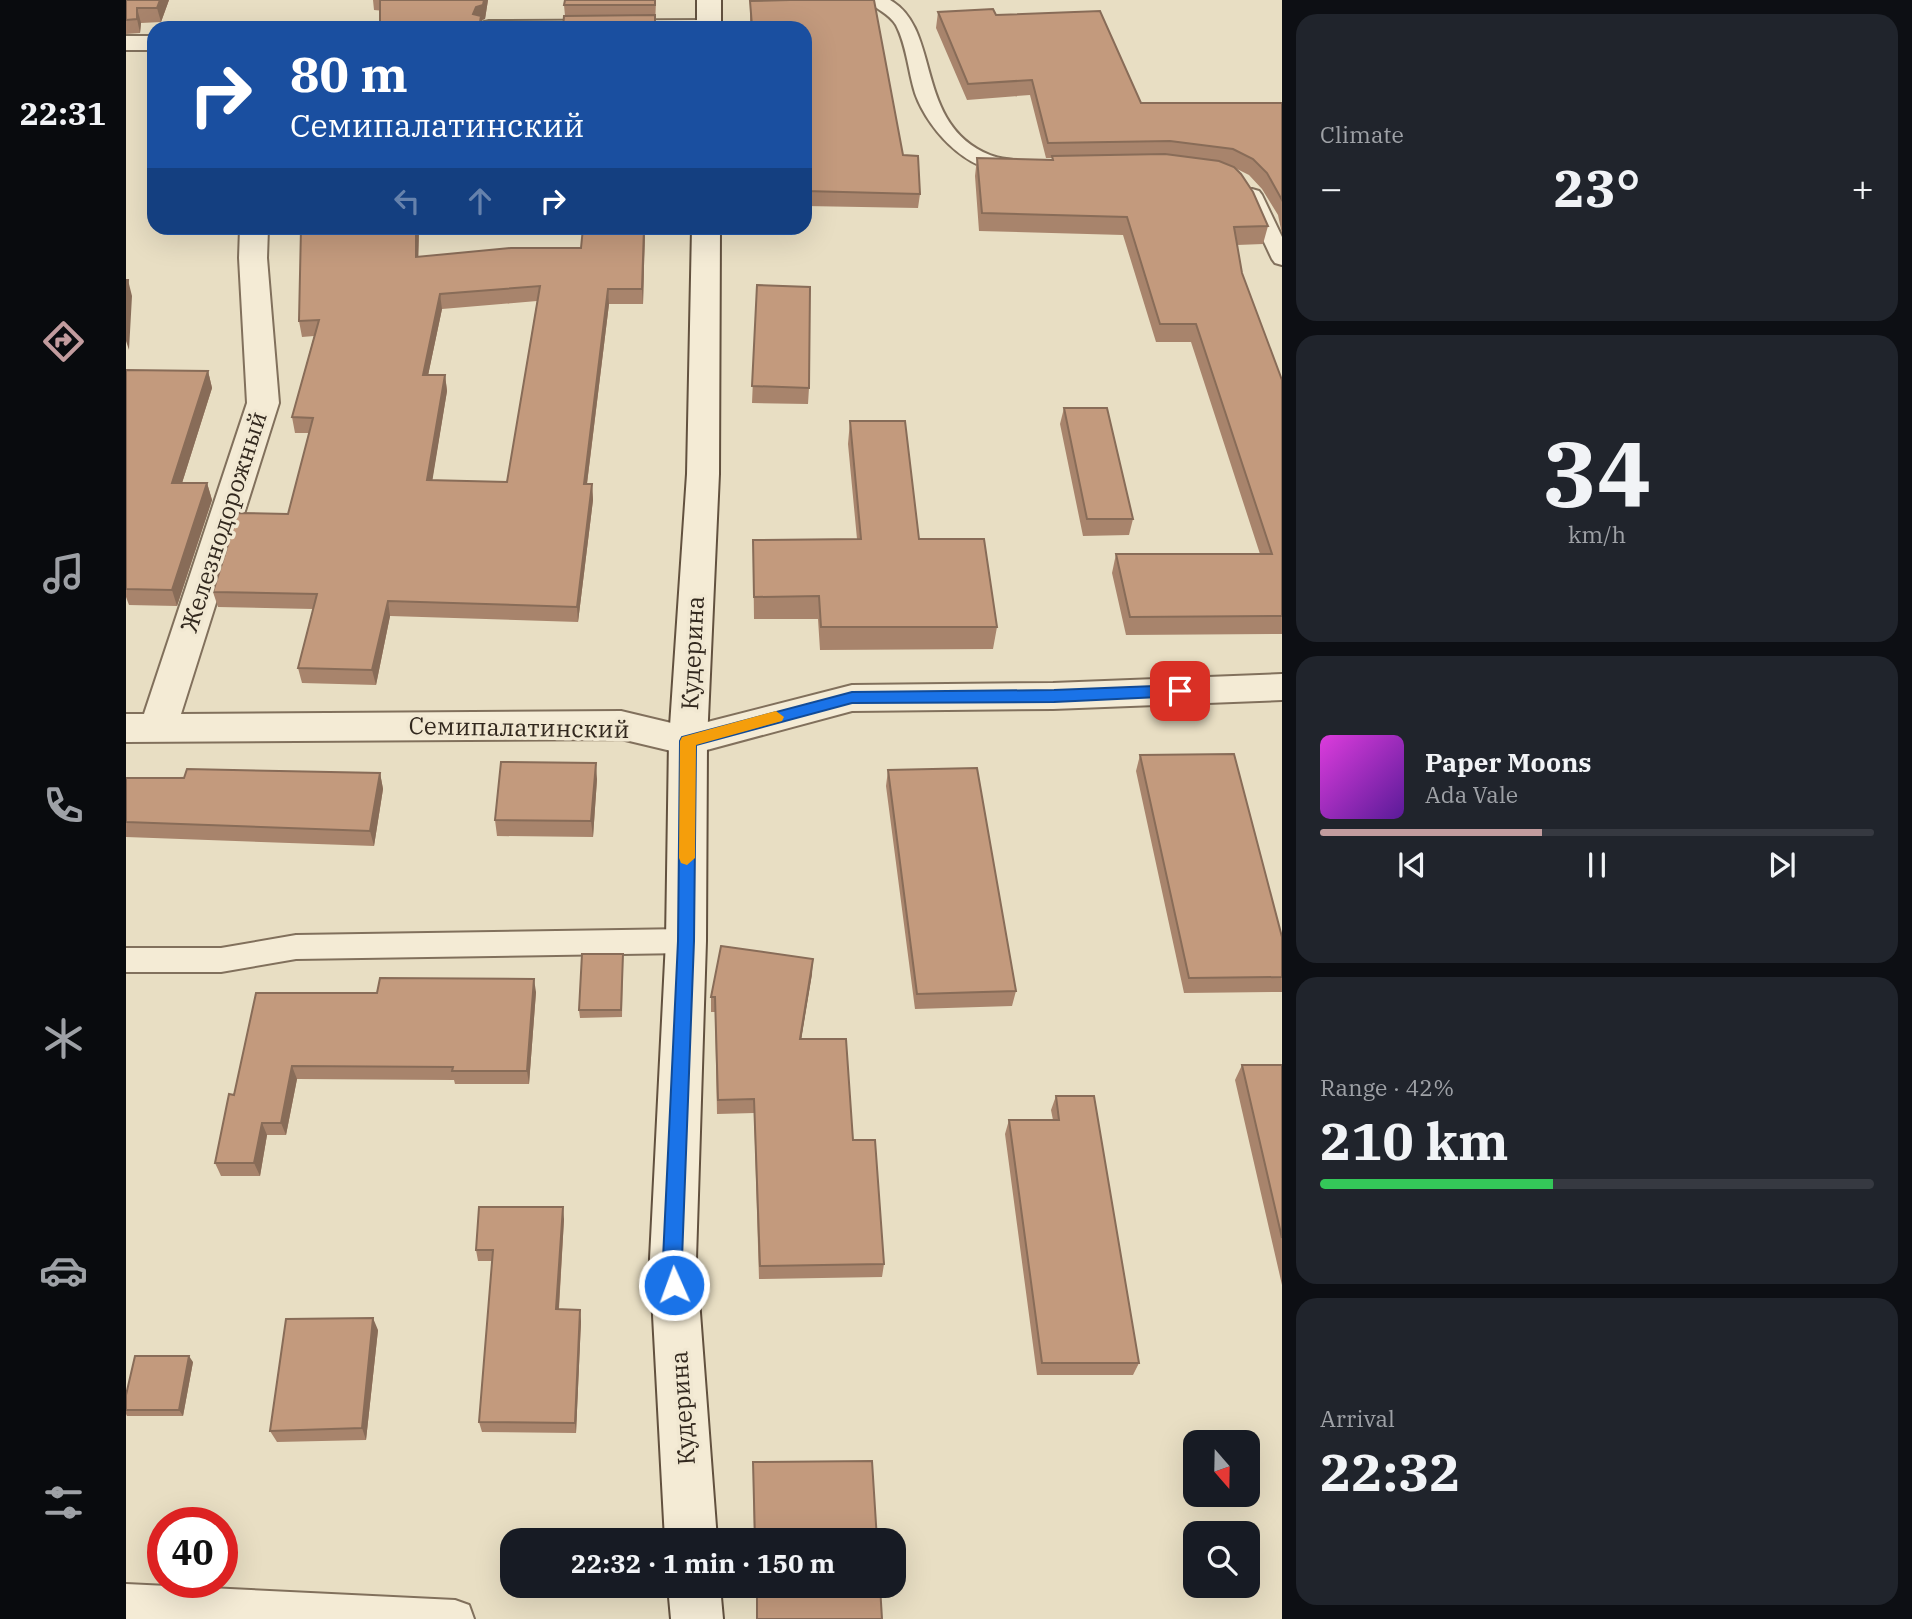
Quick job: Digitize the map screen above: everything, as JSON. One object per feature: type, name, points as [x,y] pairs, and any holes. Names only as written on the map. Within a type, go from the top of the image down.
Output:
[{"type":"street","points":[[709,0],[709,21]]},
{"type":"street","points":[[126,43],[147,43]]},
{"type":"street","name":"Железнодорожный","points":[[142,728],[263,404],[254,235]]},
{"type":"street","name":"Кудерина","points":[[690,1528],[673,1259],[686,941],[688,741],[703,474],[706,235]]},
{"type":"street","name":"Семипалатинский","points":[[142,728],[621,725],[688,741],[852,698],[1054,696],[1282,687]]},
{"type":"street","points":[[695,1598],[697,1619]]},
{"type":"lane","points":[[877,0],[890,5],[907,25],[925,94],[945,131],[980,159],[1034,167]]},
{"type":"lane","points":[[1243,186],[1252,195],[1282,259]]},
{"type":"lane","points":[[126,960],[221,960],[296,947],[686,941]]},
{"type":"lane","points":[[126,1603],[455,1619]]},
{"type":"building","points":[[126,0],[160,0],[157,8],[137,8],[137,19],[126,20]]},
{"type":"building","points":[[380,0],[484,0],[483,5],[476,7],[473,14],[481,16],[480,21],[380,21]]},
{"type":"building","points":[[565,0],[655,0],[655,5],[564,5]]},
{"type":"building","points":[[874,0],[903,155],[918,156],[920,194],[812,191],[812,21],[752,21],[750,1]]},
{"type":"building","points":[[993,9],[996,15],[1100,11],[1141,103],[1282,103],[1282,200],[1267,173],[1253,159],[1233,149],[1170,141],[1048,143],[1032,80],[968,84],[938,12]]},
{"type":"building","points":[[655,15],[655,21],[564,21],[564,16]]},
{"type":"building","points":[[1165,154],[1219,161],[1234,167],[1253,192],[1268,226],[1234,227],[1242,273],[1282,380],[1282,616],[1130,617],[1116,554],[1272,554],[1196,324],[1160,324],[1127,217],[982,213],[977,158],[1053,160],[1052,156]]},
{"type":"building","points":[[301,235],[416,235],[416,257],[511,248],[581,248],[582,235],[644,235],[642,289],[608,289],[584,484],[592,484],[577,607],[388,601],[372,670],[298,668],[317,594],[213,592],[238,513],[288,514],[313,418],[292,417],[319,320],[299,321]],"holes":[[[540,286],[507,482],[427,480],[445,375],[423,375],[440,294]]]},
{"type":"building","points":[[757,285],[810,287],[809,388],[752,386]]},
{"type":"building","points":[[126,370],[208,371],[172,483],[207,483],[172,590],[126,589]]},
{"type":"building","points":[[1064,408],[1107,408],[1133,519],[1087,519]]},
{"type":"building","points":[[850,421],[905,421],[919,539],[984,539],[997,627],[821,627],[819,596],[754,597],[753,540],[861,539]]},
{"type":"building","points":[[1234,754],[1282,937],[1282,977],[1189,978],[1140,755]]},
{"type":"building","points":[[501,762],[596,763],[591,821],[495,820]]},
{"type":"building","points":[[977,768],[1016,991],[917,994],[888,770]]},
{"type":"building","points":[[187,769],[380,773],[370,831],[126,822],[126,778],[184,778]]},
{"type":"building","points":[[721,946],[813,959],[800,1039],[846,1039],[853,1140],[875,1140],[884,1264],[760,1266],[754,1099],[718,1100],[715,997],[711,997]]},
{"type":"building","points":[[582,954],[623,954],[621,1010],[579,1010]]},
{"type":"building","points":[[380,978],[534,979],[527,1071],[452,1071],[453,1067],[292,1066],[281,1123],[262,1123],[254,1163],[215,1163],[229,1094],[234,1095],[256,993],[377,993]]},
{"type":"building","points":[[1242,1065],[1282,1065],[1282,1238]]},
{"type":"building","points":[[1056,1096],[1094,1096],[1139,1363],[1042,1363],[1009,1120],[1059,1120]]},
{"type":"building","points":[[479,1207],[563,1207],[556,1309],[580,1310],[575,1423],[479,1422],[493,1250],[476,1250]]},
{"type":"building","points":[[373,1318],[362,1428],[270,1431],[286,1319]]},
{"type":"building","points":[[135,1356],[189,1356],[179,1410],[126,1410],[126,1395]]},
{"type":"building","points":[[872,1461],[876,1528],[755,1528],[753,1462]]},
{"type":"building","points":[[757,1598],[881,1598],[882,1619],[757,1619]]},
{"type":"slow traffic","points":[[687,858],[688,741],[776,717]]},
{"type":"route","points":[[674,1285],[686,941],[688,741],[852,698],[1054,696],[1180,691]]}]
